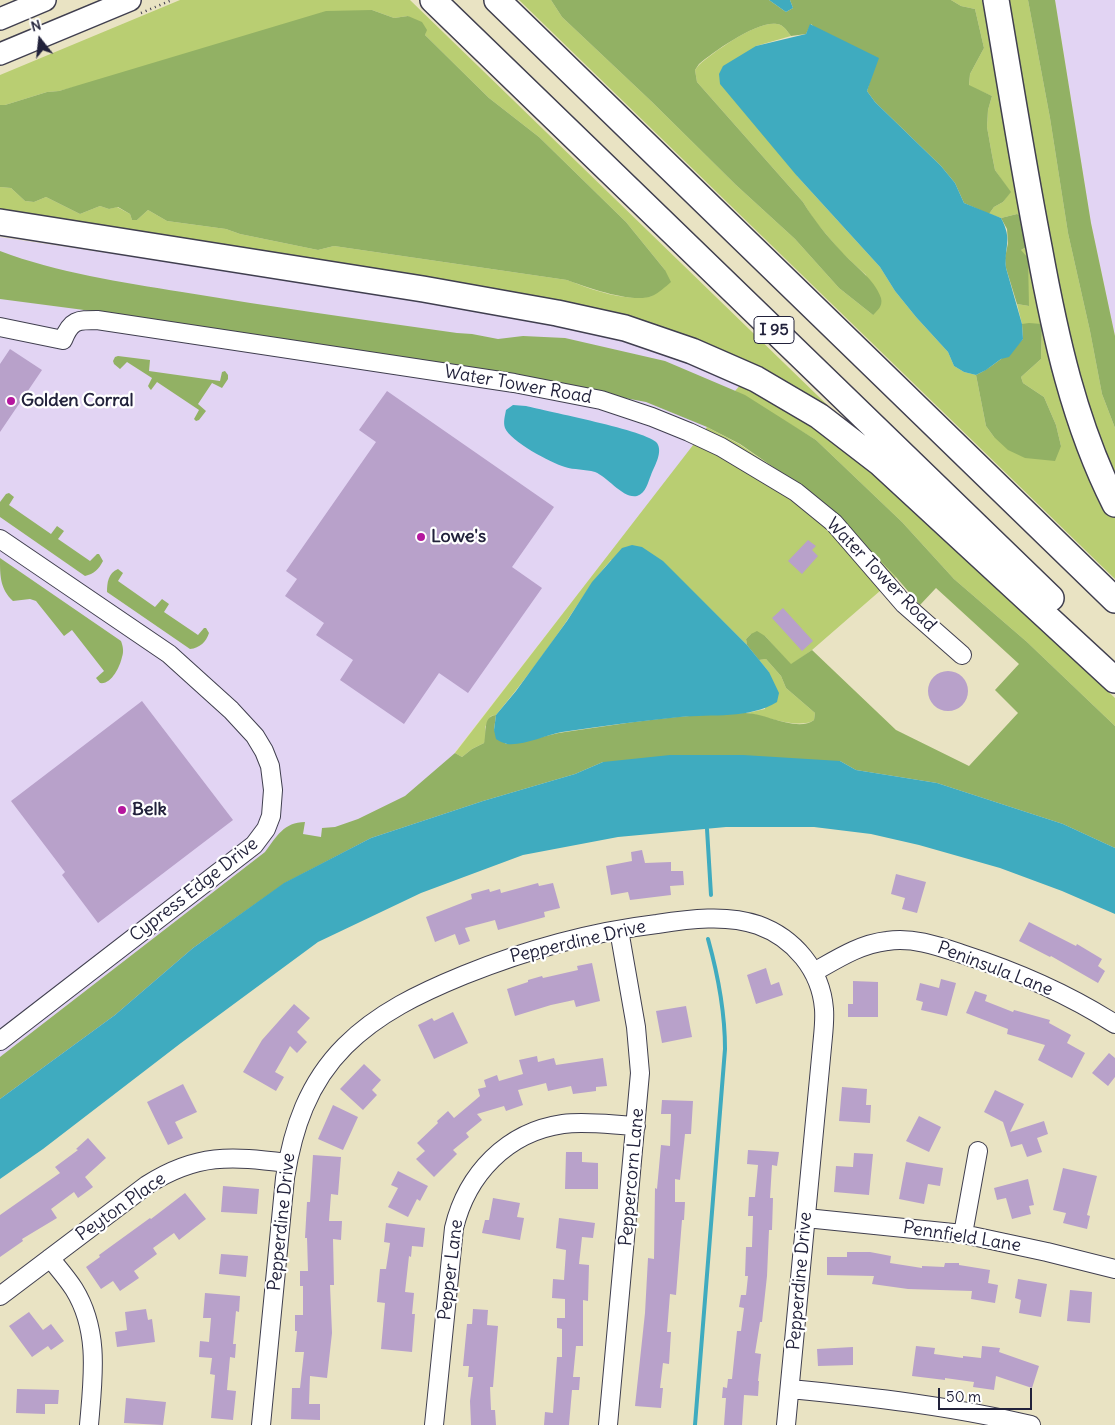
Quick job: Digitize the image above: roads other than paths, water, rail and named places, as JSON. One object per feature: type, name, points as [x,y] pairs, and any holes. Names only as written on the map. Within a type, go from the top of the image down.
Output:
[{"type":"highway","name":"I 95","points":[[433,0],[1115,660]]},
{"type":"highway","name":"I 95","points":[[497,0],[1115,600]]},
{"type":"highway","points":[[996,0],[1026,181],[1061,355],[1082,426],[1115,504]]},
{"type":"highway","points":[[0,222],[423,289],[565,314],[625,328],[670,342],[714,360],[756,379],[795,401],[858,445],[887,469],[1115,680]]},
{"type":"main road","points":[[0,20],[45,0]]},
{"type":"main road","points":[[0,54],[130,0]]},
{"type":"street","name":"Water Tower Road","points":[[0,327],[63,340],[68,328],[73,323],[97,320],[514,383],[601,400],[652,417],[721,447],[796,492],[834,524],[904,604],[962,655]]},
{"type":"street","name":"Cypress Edge Drive","points":[[0,539],[169,654],[231,710],[255,736],[264,751],[272,775],[273,790],[271,816],[266,829],[254,845],[0,1041]]},
{"type":"street","name":"Pepperdine Drive","points":[[261,1425],[287,1163],[295,1129],[314,1085],[328,1065],[377,1019],[419,994],[487,966],[550,945],[619,930],[671,922],[712,919],[740,920],[767,929],[784,939],[800,953],[814,972],[821,992],[824,1016],[786,1425]]},
{"type":"street","name":"Peppercorn Lane","points":[[608,1425],[640,1088],[640,1060],[619,930]]},
{"type":"street","name":"Peninsula Lane","points":[[814,972],[865,946],[889,940],[912,941],[945,948],[1027,978],[1115,1024]]},
{"type":"street","name":"Pepper Lane","points":[[434,1425],[454,1228],[463,1200],[476,1177],[499,1152],[517,1140],[538,1131],[563,1124],[636,1126]]},
{"type":"street","points":[[963,1234],[978,1151]]},
{"type":"street","name":"Peyton Place","points":[[0,1296],[147,1185],[180,1167],[204,1160],[230,1157],[287,1163]]},
{"type":"street","name":"Pennfield Lane","points":[[806,1218],[963,1234],[1115,1269]]},
{"type":"street","points":[[50,1258],[74,1288],[90,1325],[94,1366],[88,1425]]},
{"type":"street","points":[[790,1390],[871,1397],[938,1406],[1031,1425]]},
{"type":"water","points":[[769,0],[790,0],[793,8],[786,12]]},
{"type":"water","points":[[810,24],[879,58],[867,91],[875,102],[941,166],[955,183],[964,203],[1001,218],[1005,226],[1007,232],[1006,268],[1022,324],[1023,339],[1009,357],[1001,359],[976,375],[964,372],[954,366],[948,352],[895,291],[880,267],[797,176],[720,84],[719,74],[723,66],[756,46],[806,34]]},
{"type":"water","points":[[513,405],[526,406],[617,427],[650,438],[657,443],[659,454],[645,490],[637,496],[626,494],[595,472],[559,465],[522,445],[508,433],[504,426],[506,410]]},
{"type":"water","points":[[632,545],[642,547],[663,561],[747,645],[769,672],[779,693],[777,702],[755,711],[730,715],[680,717],[606,726],[562,732],[513,744],[507,744],[496,739],[494,730],[496,715],[567,621],[592,582],[622,548]]},
{"type":"water","points":[[670,755],[743,755],[840,761],[856,770],[937,783],[1063,824],[1115,848],[1115,914],[1062,891],[1000,868],[919,845],[871,834],[814,827],[726,827],[618,837],[523,855],[421,893],[318,942],[181,1043],[43,1149],[0,1179],[0,1099],[115,1015],[193,948],[284,883],[371,838],[483,801],[575,774],[603,762]]},
{"type":"waterway","points":[[707,829],[711,895]]},
{"type":"waterway","points":[[695,1425],[725,1049],[720,993],[708,939]]},
{"type":"place","name":"Golden Corral","points":[[11,401]]},
{"type":"place","name":"Lowe's","points":[[421,537]]},
{"type":"place","name":"Belk","points":[[122,810]]}]
